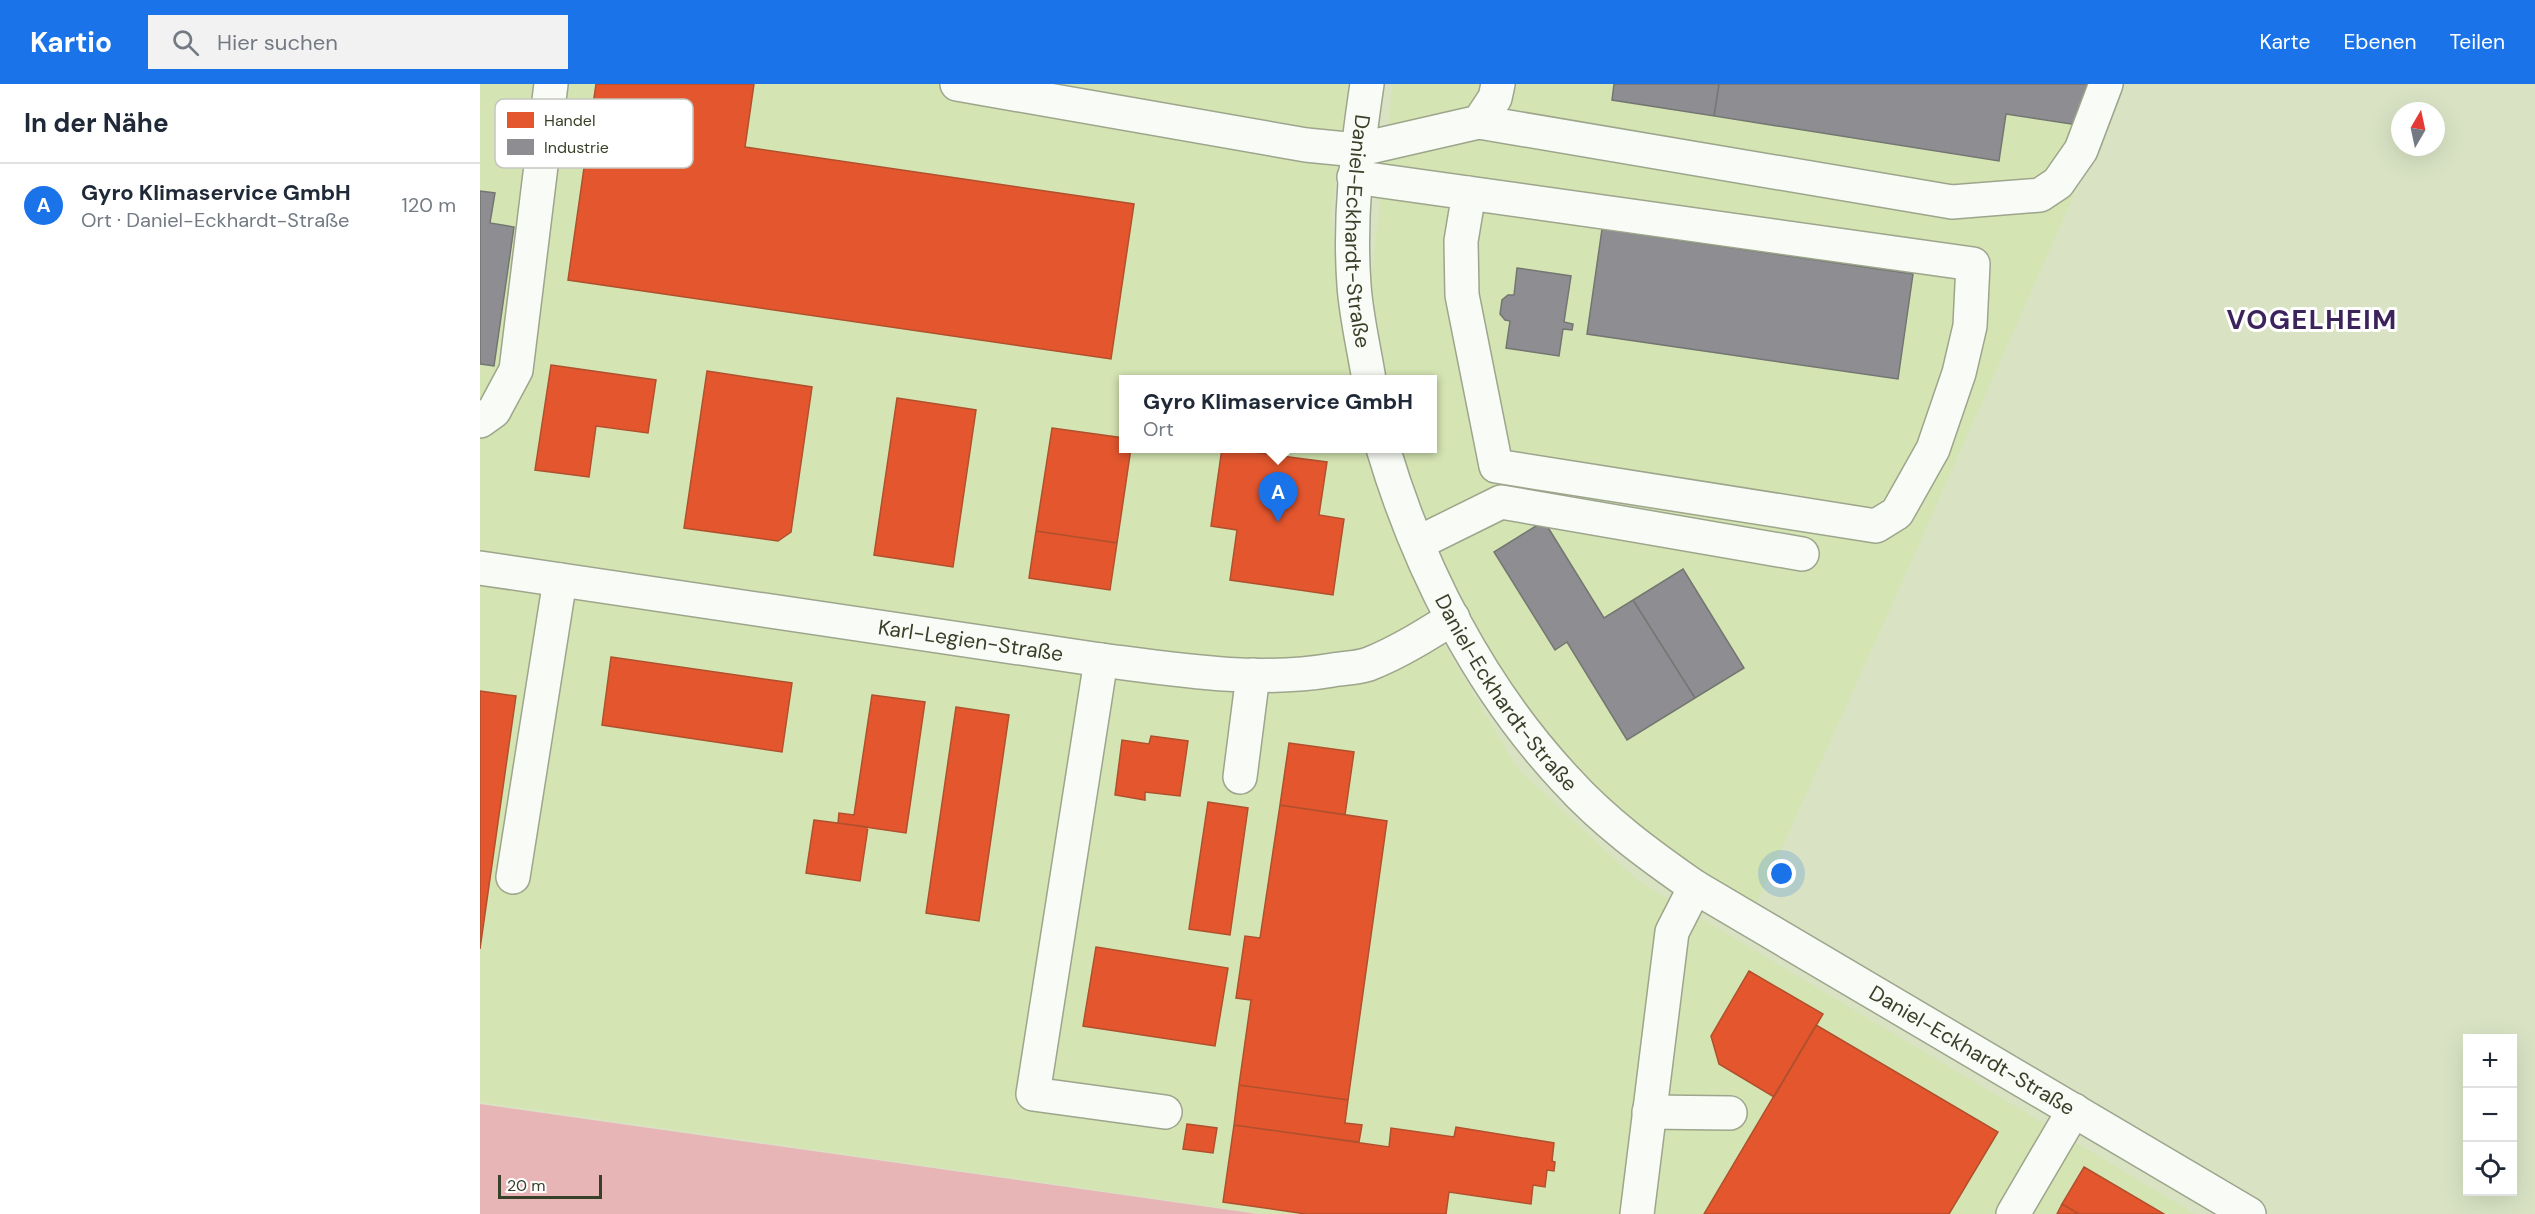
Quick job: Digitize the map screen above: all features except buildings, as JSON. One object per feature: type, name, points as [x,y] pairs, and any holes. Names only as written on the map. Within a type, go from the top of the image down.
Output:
[{"type":"street","points":[[549,99],[551,84]]},
{"type":"street","points":[[957,84],[1306,145],[1356,163],[1469,193],[1973,264],[1970,326],[1959,373],[1933,449],[1897,513],[1876,526],[1496,466],[1462,295],[1461,241],[1469,193]]},
{"type":"street","name":"Daniel-Eckhardt-Straße","points":[[1367,84],[1356,163],[1352,232],[1354,286],[1368,375]]},
{"type":"street","points":[[1479,122],[1495,98],[1498,84]]},
{"type":"street","points":[[1356,163],[1479,122],[1952,202],[2040,195],[2058,183],[2081,150],[2106,84]]},
{"type":"street","points":[[480,421],[494,411],[516,370],[541,168]]},
{"type":"street","name":"Daniel-Eckhardt-Straße","points":[[1384,453],[1392,479],[1418,543],[1453,618],[1489,680],[1525,732],[1567,782],[1608,821],[1649,855],[1695,887],[2249,1214]]},
{"type":"street","points":[[1418,543],[1501,502],[1802,554]]},
{"type":"street","name":"Karl-Legien-Straße","points":[[480,568],[1101,660],[1178,670],[1253,675],[1312,674],[1367,665],[1413,643],[1453,618]]},
{"type":"street","points":[[513,877],[560,580]]},
{"type":"street","points":[[1101,660],[1033,1094],[1165,1112]]},
{"type":"street","points":[[1240,777],[1253,675]]},
{"type":"street","points":[[1637,1214],[1672,932],[1695,887]]},
{"type":"street","points":[[2013,1214],[2074,1110]]},
{"type":"street","points":[[1649,1112],[1730,1113]]},
{"type":"shaded area","points":[[480,84],[1348,84],[1331,214],[1339,297],[1354,375],[1119,375],[1119,453],[1369,453],[1431,623],[1518,769],[1637,880],[2195,1214],[1265,1214],[480,1102]]},
{"type":"shaded area","points":[[1393,84],[2123,84],[1757,903],[1708,879],[1627,817],[1546,741],[1465,622],[1400,453],[1437,453],[1437,375],[1386,375],[1371,283]]},
{"type":"shaded area","points":[[480,1104],[1258,1214],[480,1214]]},
{"type":"place","name":"Gyro Klimaservice GmbH","points":[[1278,522]]},
{"type":"district","name":"VOGELHEIM","points":[[2312,319]]}]
